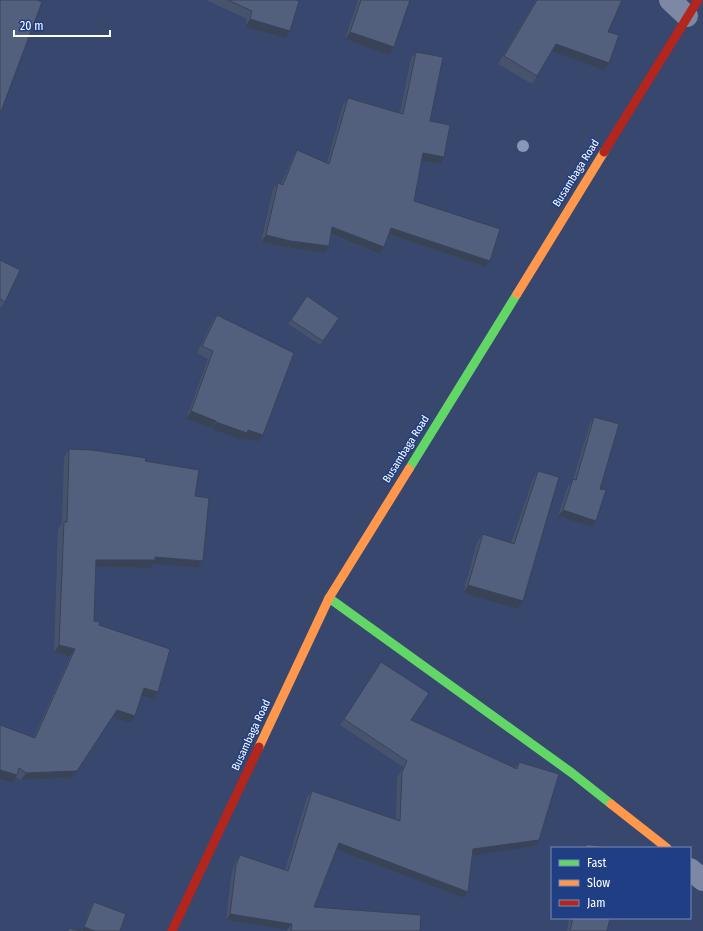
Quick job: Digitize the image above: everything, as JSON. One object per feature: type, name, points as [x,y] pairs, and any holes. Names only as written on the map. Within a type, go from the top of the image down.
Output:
[{"type":"street","points":[[670,0],[692,8]]},
{"type":"street","name":"Busambaga Road","points":[[172,931],[329,598],[692,8]]},
{"type":"street","points":[[329,598],[572,773],[666,847]]},
{"type":"street","points":[[691,869],[703,880]]},
{"type":"building","points":[[0,0],[37,0],[42,2],[0,114]]},
{"type":"building","points":[[228,0],[299,1],[290,31],[250,19],[252,11]]},
{"type":"building","points":[[361,0],[410,0],[394,47],[350,32]]},
{"type":"building","points":[[537,0],[622,0],[608,32],[619,35],[609,63],[556,44],[537,76],[504,56]]},
{"type":"building","points":[[416,52],[443,57],[430,121],[450,125],[444,157],[423,153],[414,201],[500,229],[490,261],[391,228],[384,247],[332,227],[329,246],[290,241],[266,235],[278,183],[283,185],[297,150],[329,164],[348,98],[403,114]]},
{"type":"building","points":[[0,260],[20,270],[5,302],[0,299]]},
{"type":"building","points":[[307,296],[339,318],[323,341],[291,320]]},
{"type":"building","points":[[217,315],[294,353],[263,435],[248,430],[247,433],[191,411],[213,351],[202,346]]},
{"type":"building","points":[[594,417],[619,424],[600,489],[606,490],[596,521],[563,510],[573,479],[576,480]]},
{"type":"building","points":[[69,449],[92,450],[146,458],[145,461],[199,470],[195,496],[209,498],[203,561],[155,557],[155,560],[96,560],[94,621],[100,622],[99,625],[170,649],[158,692],[144,688],[135,716],[117,710],[77,771],[26,773],[19,768],[17,775],[0,770],[0,725],[35,738],[75,649],[59,645],[64,522],[67,522]]},
{"type":"building","points":[[538,471],[559,477],[523,601],[468,585],[483,534],[514,544]]},
{"type":"building","points":[[381,662],[429,693],[411,720],[517,769],[519,762],[559,774],[539,840],[473,849],[468,892],[339,843],[314,907],[421,915],[420,931],[291,931],[292,924],[230,914],[236,865],[240,855],[288,871],[312,791],[400,821],[402,772],[407,761],[344,719]]},
{"type":"building","points":[[586,844],[606,847],[586,847]]},
{"type":"building","points":[[94,902],[126,914],[120,931],[95,931],[84,927]]},
{"type":"building","points":[[573,919],[610,919],[607,931],[570,931]]},
{"type":"building","points":[[69,928],[81,931],[68,931]]},
{"type":"traffic: fast","points":[[409,469],[517,294]]},
{"type":"traffic: fast","points":[[329,598],[572,773],[611,804]]},
{"type":"traffic: slow","points":[[517,294],[604,152]]},
{"type":"traffic: slow","points":[[259,747],[329,598],[409,469]]},
{"type":"traffic: slow","points":[[611,804],[666,847]]},
{"type":"traffic: jam","points":[[604,152],[698,0]]},
{"type":"traffic: jam","points":[[172,931],[259,747]]}]
